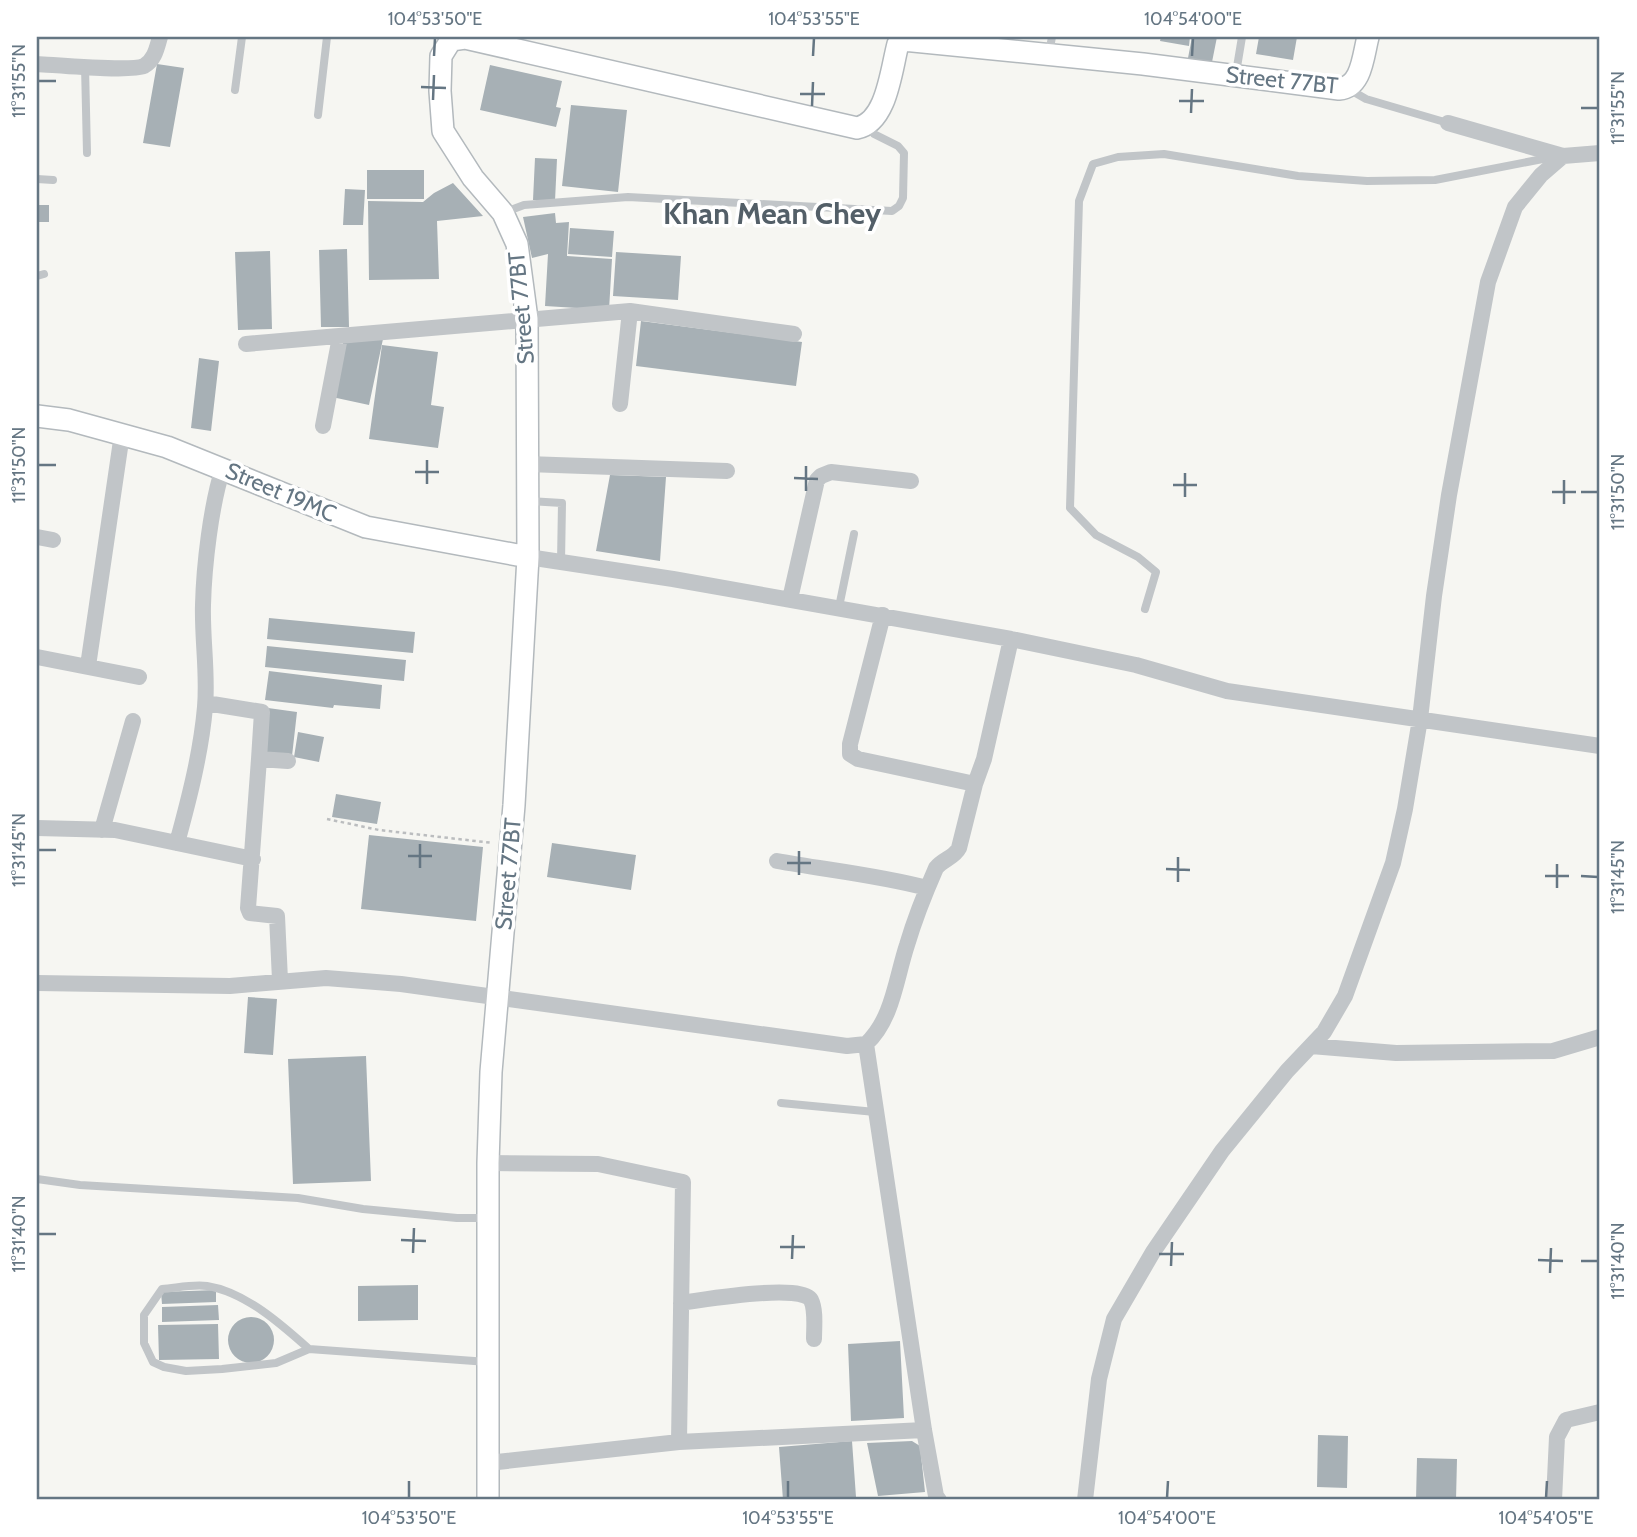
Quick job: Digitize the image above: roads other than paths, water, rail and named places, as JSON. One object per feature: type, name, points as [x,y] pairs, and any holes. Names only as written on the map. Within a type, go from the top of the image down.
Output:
[{"type":"street","points":[[37,64],[144,66],[152,59],[160,37]]},
{"type":"street","name":"Street 77BT","points":[[488,1500],[488,1163],[496,997],[510,845],[528,557],[527,319],[517,244],[503,213],[473,178],[443,131],[441,56],[447,38],[465,38],[857,128],[870,124],[881,107],[902,38],[1050,45],[1236,76],[1339,89],[1348,88],[1355,81],[1368,37]]},
{"type":"street","points":[[1448,123],[1563,156],[1600,153]]},
{"type":"street","points":[[1085,1500],[1099,1380],[1114,1319],[1153,1252],[1222,1151],[1287,1071],[1324,1032],[1346,996],[1393,863],[1405,809],[1420,719],[1449,495],[1488,282],[1515,206],[1541,175],[1563,156]]},
{"type":"street","points":[[620,404],[630,312]]},
{"type":"street","points":[[246,344],[630,312],[794,334]]},
{"type":"street","points":[[323,426],[340,337]]},
{"type":"street","name":"Street 19MC","points":[[37,416],[69,420],[167,447],[366,527],[528,557]]},
{"type":"street","points":[[88,666],[122,434]]},
{"type":"street","points":[[527,464],[727,471]]},
{"type":"street","points":[[177,843],[191,791],[206,703],[204,595],[207,553],[223,468]]},
{"type":"street","points":[[790,599],[817,480],[821,476],[831,472],[911,481]]},
{"type":"street","points":[[528,557],[839,607],[1011,639],[1136,666],[1227,691],[1600,746]]},
{"type":"street","points":[[883,615],[850,744],[850,754],[858,759],[975,784]]},
{"type":"street","points":[[37,983],[230,986],[326,978],[401,984],[835,1044],[866,1044],[882,1026],[936,868],[956,855],[959,848],[984,759],[1011,639]]},
{"type":"street","points":[[37,657],[139,677]]},
{"type":"street","points":[[206,703],[262,712],[248,908],[250,913],[256,916],[278,916],[280,981]]},
{"type":"street","points":[[102,830],[133,721]]},
{"type":"street","points":[[260,759],[288,761]]},
{"type":"street","points":[[37,828],[115,830],[253,859]]},
{"type":"street","points":[[777,861],[878,877],[927,888]]},
{"type":"street","points":[[1311,1046],[1396,1053],[1553,1051],[1600,1037]]},
{"type":"street","points":[[866,1044],[924,1430],[939,1500]]},
{"type":"street","points":[[488,1163],[598,1164],[683,1182],[679,1442]]},
{"type":"street","points":[[681,1303],[759,1294],[806,1294],[811,1301],[814,1339]]},
{"type":"street","points":[[1553,1500],[1557,1437],[1561,1428],[1566,1420],[1600,1412]]},
{"type":"street","points":[[488,1464],[679,1442],[924,1430]]},
{"type":"lane","points":[[235,90],[242,37]]},
{"type":"lane","points":[[318,114],[327,37]]},
{"type":"lane","points":[[1236,76],[1242,37]]},
{"type":"lane","points":[[85,66],[87,153]]},
{"type":"lane","points":[[1348,88],[1366,99],[1448,123]]},
{"type":"lane","points":[[503,213],[524,205],[628,197],[892,211],[899,206],[903,198],[904,153],[898,146],[874,134],[870,124]]},
{"type":"lane","points":[[1145,609],[1156,572],[1138,557],[1096,535],[1070,508],[1079,201],[1093,164],[1118,157],[1164,154],[1298,176],[1367,181],[1435,180],[1563,156]]},
{"type":"lane","points":[[37,180],[53,180]]},
{"type":"lane","points":[[527,501],[562,503],[561,562]]},
{"type":"lane","points":[[839,607],[854,534]]},
{"type":"lane","points":[[781,1103],[875,1112]]},
{"type":"lane","points":[[37,1180],[298,1198],[363,1209],[457,1218],[488,1218]]},
{"type":"lane","points":[[309,1349],[232,1292],[204,1285],[162,1289],[144,1315],[144,1343],[153,1362],[186,1371],[276,1363],[309,1349],[488,1362]]},
{"type":"district","name":"Khan Mean Chey","points":[[772,214]]}]
